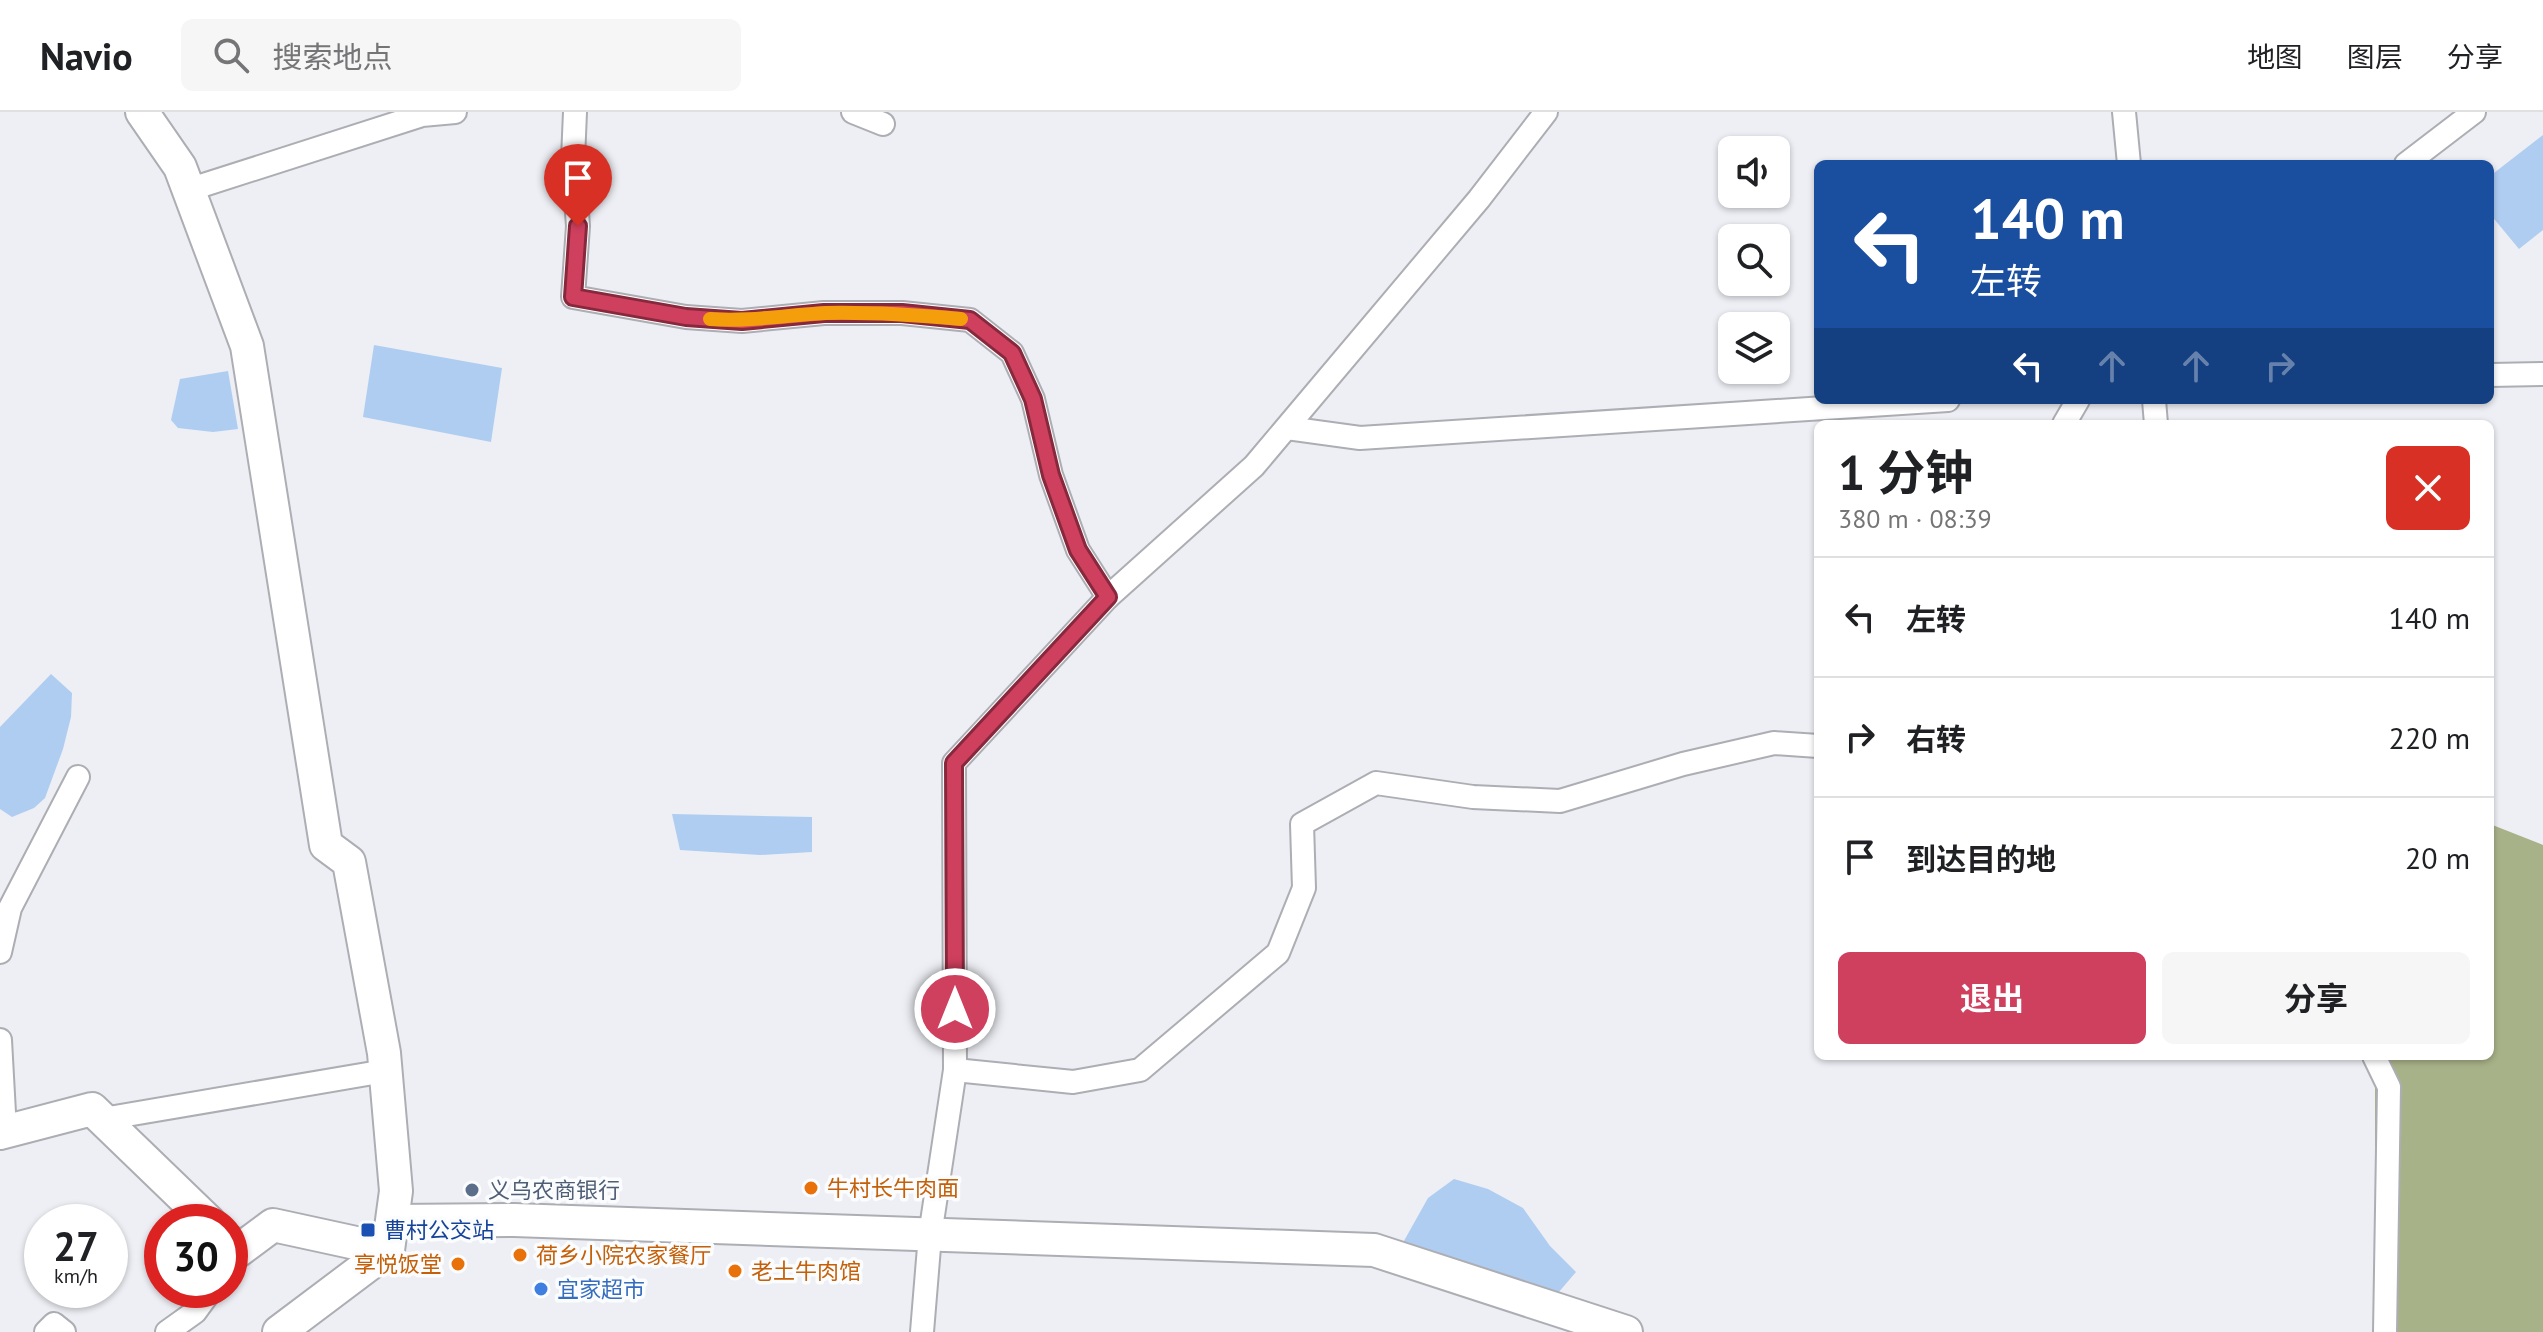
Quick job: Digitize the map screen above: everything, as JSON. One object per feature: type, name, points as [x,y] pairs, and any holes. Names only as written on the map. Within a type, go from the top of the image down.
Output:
[{"type":"street","points":[[142,112],[180,167],[247,346],[326,845],[349,862],[385,1071],[396,1191],[390,1236],[279,1332]]},
{"type":"street","points":[[188,190],[422,115],[455,112]]},
{"type":"street","points":[[575,112],[573,159],[578,226],[573,297],[686,317],[742,321],[824,313],[902,313],[970,320],[1012,353],[1033,399],[1051,475],[1078,550],[1108,597]]},
{"type":"street","points":[[853,112],[883,124]]},
{"type":"street","points":[[922,1332],[930,1235],[955,1070],[954,763],[1108,597],[1254,466],[1479,199],[1546,112]]},
{"type":"street","points":[[2124,112],[2129,160]]},
{"type":"street","points":[[2411,160],[2474,112]]},
{"type":"street","points":[[2494,375],[2543,374]]},
{"type":"street","points":[[1287,428],[1360,438],[1886,404]]},
{"type":"street","points":[[955,1070],[1073,1082],[1140,1070],[1278,953],[1304,888],[1302,824],[1376,783],[1473,797],[1560,801],[1683,764],[1774,743],[1814,746]]},
{"type":"street","points":[[0,952],[10,908],[78,777]]},
{"type":"street","points":[[0,1040],[2,1132],[92,1109],[190,1204]]},
{"type":"street","points":[[2376,1060],[2389,1087],[2385,1332]]},
{"type":"street","points":[[103,1119],[385,1071]]},
{"type":"street","points":[[248,1242],[273,1225],[390,1236],[514,1220],[1374,1250],[1626,1332]]},
{"type":"street","points":[[167,1332],[198,1308]]},
{"type":"street","points":[[46,1332],[54,1324],[64,1332]]},
{"type":"green space","points":[[2494,826],[2543,845],[2543,1332],[2395,1332],[2375,1270],[2375,1060],[2494,1060]]},
{"type":"water","points":[[2543,135],[2543,230],[2519,249],[2494,219],[2494,173]]},
{"type":"water","points":[[374,345],[502,368],[491,442],[363,417]]},
{"type":"water","points":[[228,371],[238,429],[213,432],[178,428],[171,420],[180,379]]},
{"type":"water","points":[[51,674],[72,693],[71,717],[63,749],[45,798],[34,808],[12,817],[0,809],[0,727]]},
{"type":"water","points":[[672,814],[812,817],[812,852],[760,855],[680,850]]},
{"type":"water","points":[[1454,1179],[1488,1189],[1523,1208],[1550,1246],[1576,1272],[1552,1300],[1400,1248],[1428,1198]]},
{"type":"slow traffic","points":[[710,319],[742,321],[824,313],[902,313],[961,319]]},
{"type":"place","name":"牛村长牛肉面","points":[[811,1188]]},
{"type":"place","name":"义乌农商银行","points":[[472,1190]]},
{"type":"place","name":"曹村公交站","points":[[368,1230]]},
{"type":"place","name":"荷乡小院农家餐厅","points":[[520,1255]]},
{"type":"place","name":"享悦饭堂","points":[[458,1264]]},
{"type":"place","name":"老土牛肉馆","points":[[735,1271]]},
{"type":"place","name":"宜家超市","points":[[541,1289]]},
{"type":"route","points":[[578,226],[573,297],[686,317],[742,321],[824,313],[902,313],[970,320],[1012,353],[1033,399],[1051,475],[1078,550],[1108,597],[954,763],[955,1009]]}]
